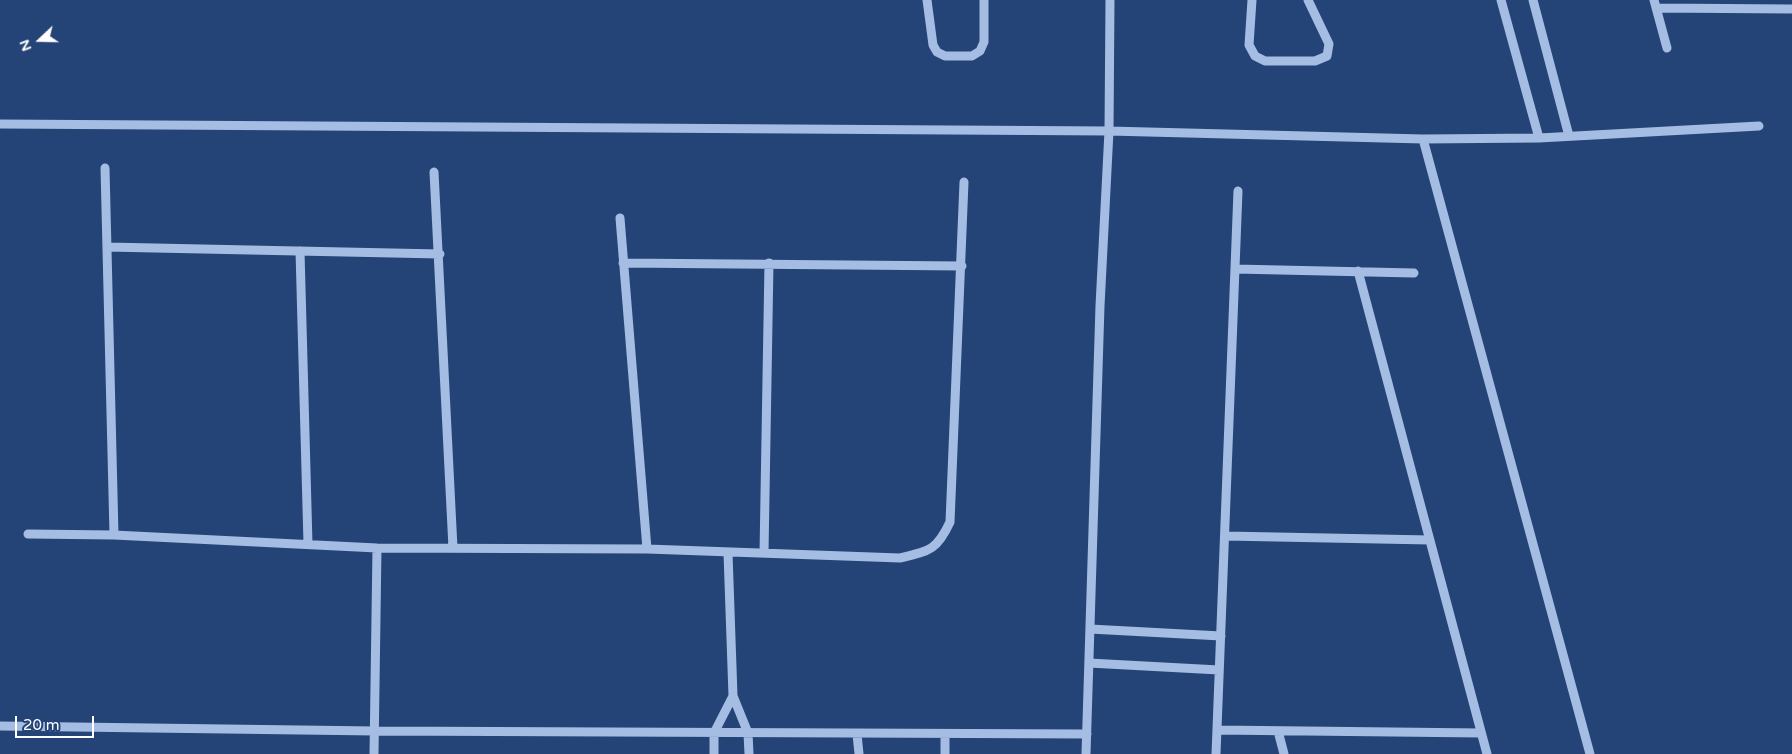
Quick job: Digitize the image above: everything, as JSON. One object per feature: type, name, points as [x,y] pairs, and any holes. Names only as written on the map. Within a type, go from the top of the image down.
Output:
[{"type":"street","points":[[927,0],[933,45],[937,52],[945,56],[972,56],[980,51],[984,42],[984,0]]},
{"type":"street","points":[[1086,754],[1100,306],[1109,131],[1110,0]]},
{"type":"street","points":[[1252,0],[1249,45],[1254,56],[1265,61],[1315,61],[1327,56],[1329,44],[1308,0]]},
{"type":"street","points":[[1502,0],[1539,138]]},
{"type":"street","points":[[1532,0],[1569,136]]},
{"type":"street","points":[[1667,48],[1655,4],[1792,9]]},
{"type":"street","points":[[0,124],[1109,131],[1423,139],[1539,138],[1759,126]]},
{"type":"street","points":[[1423,139],[1590,754]]},
{"type":"street","points":[[105,168],[114,535]]},
{"type":"street","points":[[434,172],[440,254],[445,414],[453,548]]},
{"type":"street","points":[[28,534],[114,535],[377,548],[648,549],[900,558],[923,553],[940,542],[950,522],[964,182]]},
{"type":"street","points":[[1216,754],[1238,191]]},
{"type":"street","points":[[620,218],[648,549]]},
{"type":"street","points":[[107,247],[440,254]]},
{"type":"street","points":[[300,251],[308,544]]},
{"type":"street","points":[[623,263],[962,266]]},
{"type":"street","points":[[764,553],[769,264]]},
{"type":"street","points":[[1235,268],[1414,273]]},
{"type":"street","points":[[1358,271],[1487,754]]},
{"type":"street","points":[[1225,536],[1430,540]]},
{"type":"street","points":[[374,754],[377,548]]},
{"type":"street","points":[[728,553],[733,696],[748,733],[749,754]]},
{"type":"street","points":[[1090,629],[1220,636]]},
{"type":"street","points":[[1089,663],[1219,670]]},
{"type":"street","points":[[714,754],[714,733],[733,696]]},
{"type":"street","points":[[0,726],[375,731],[945,735],[1086,734]]},
{"type":"street","points":[[1217,730],[1481,733]]},
{"type":"street","points":[[1278,731],[1284,754]]},
{"type":"street","points":[[858,734],[859,754]]},
{"type":"street","points":[[945,735],[945,754]]}]
